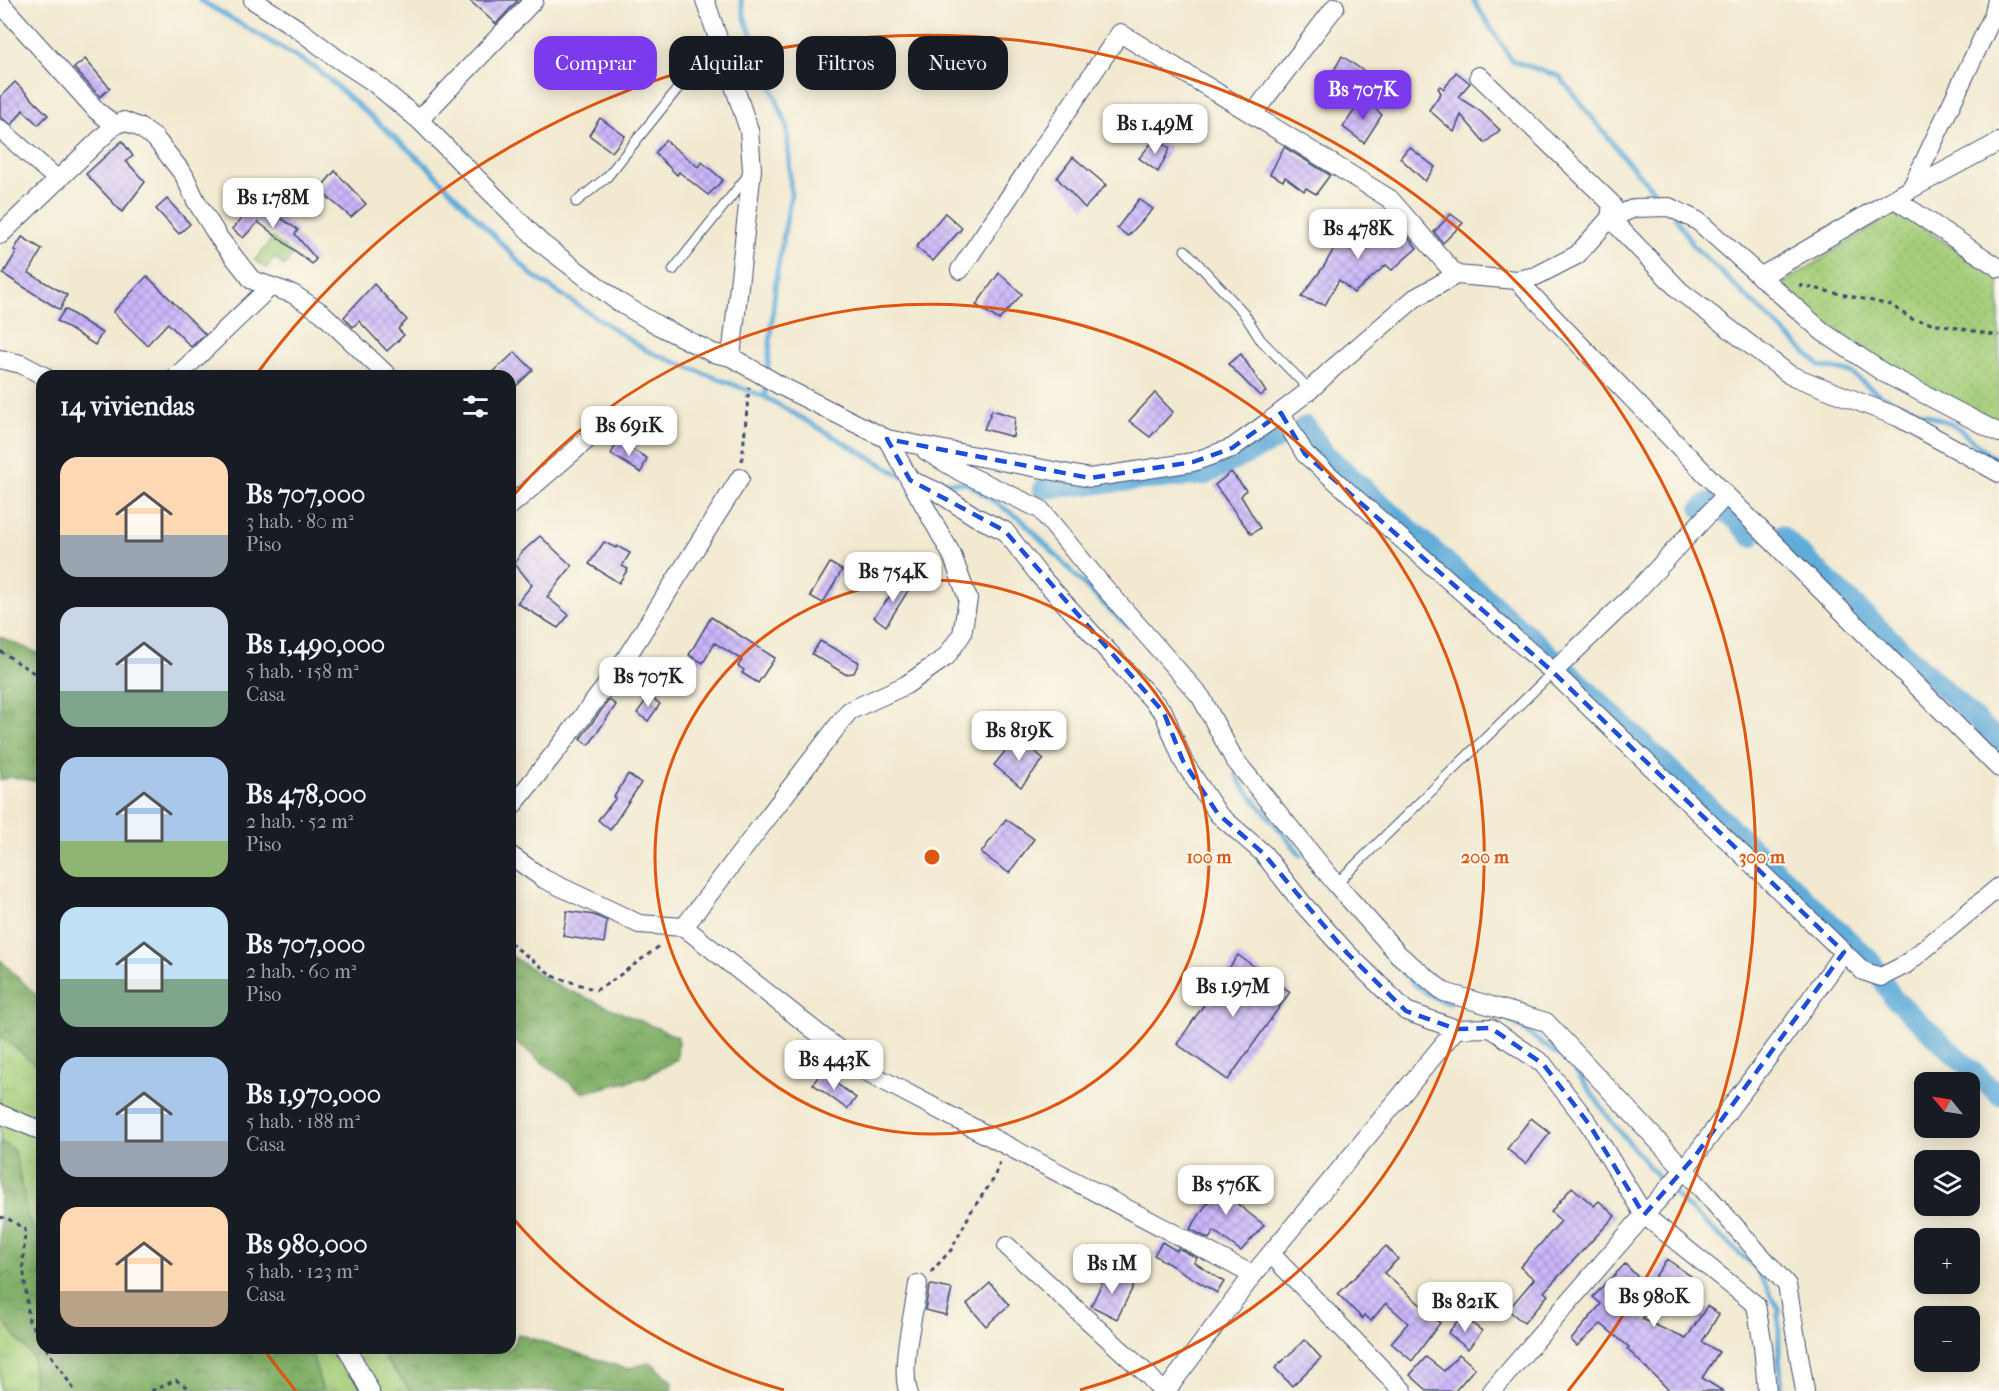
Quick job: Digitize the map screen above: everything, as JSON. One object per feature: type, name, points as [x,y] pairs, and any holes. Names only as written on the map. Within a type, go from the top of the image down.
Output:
[{"type":"street","points":[[253,0],[373,82],[419,120],[541,243],[617,301],[659,326],[713,353],[730,357],[756,373],[887,439],[1090,478],[1193,462],[1232,448],[1310,390],[1415,298],[1456,275],[1517,280],[1536,276],[1577,255],[1610,218],[1635,208],[1669,207],[1698,221],[1823,332],[1884,373],[1999,433]]},
{"type":"street","points":[[419,120],[534,0]]},
{"type":"street","points":[[705,0],[717,36]]},
{"type":"street","points":[[1911,189],[1993,16],[1997,0]]},
{"type":"street","points":[[0,3],[97,111],[115,125]]},
{"type":"street","points":[[1253,114],[1335,7]]},
{"type":"street","points":[[960,270],[1120,33],[1390,199],[1456,275]]},
{"type":"street","points":[[1479,76],[1612,204],[1610,218]]},
{"type":"street","points":[[730,357],[752,170],[749,130],[735,90]]},
{"type":"street","points":[[1,233],[115,125],[124,121],[139,127],[155,138],[184,175],[196,201],[219,238],[252,280],[293,294],[322,313],[382,370]]},
{"type":"street","points":[[0,129],[58,180]]},
{"type":"street","points":[[1761,277],[1911,189],[1999,142]]},
{"type":"street","points":[[1895,199],[1999,268]]},
{"type":"street","points":[[1610,218],[1680,291],[1790,375],[1898,417],[1999,474]]},
{"type":"street","points":[[1517,280],[1726,495],[1999,768]]},
{"type":"street","points":[[183,370],[270,287]]},
{"type":"street","points":[[0,359],[21,364],[36,372]]},
{"type":"street","points":[[1281,413],[1305,454],[1553,672],[1863,971],[1881,977],[1905,965],[1999,887]]},
{"type":"street","points":[[516,497],[603,426]]},
{"type":"street","points":[[684,927],[849,711],[906,685],[946,657],[962,634],[968,599],[952,555],[887,439]]},
{"type":"street","points":[[914,444],[961,472],[1040,509],[1097,579],[1201,697],[1234,759],[1336,884],[1399,955],[1444,992],[1546,1022],[1681,1174],[1786,1286],[1805,1391]]},
{"type":"street","points":[[516,801],[621,666],[740,478]]},
{"type":"street","points":[[910,480],[936,491],[976,517],[1005,531],[1039,575],[1164,713],[1183,761],[1218,814],[1263,853],[1302,903],[1347,954],[1406,1011],[1456,1029],[1491,1028],[1543,1064],[1589,1124],[1644,1215],[1756,1305],[1767,1391]]},
{"type":"street","points":[[1553,672],[1632,596],[1726,495]]},
{"type":"street","points":[[516,859],[544,879],[639,924],[684,927],[867,1072],[1253,1275]]},
{"type":"street","points":[[1492,1391],[1681,1174],[1844,952]]},
{"type":"street","points":[[1007,1246],[1164,1391],[1253,1275],[1456,1029]]},
{"type":"street","points":[[0,1113],[36,1128]]},
{"type":"street","points":[[1271,1254],[1403,1391]]},
{"type":"street","points":[[908,1391],[905,1383],[907,1345],[918,1284]]},
{"type":"street","points":[[350,1354],[370,1391]]},
{"type":"lane","points":[[576,202],[607,177],[677,90]]},
{"type":"lane","points":[[672,270],[752,170]]},
{"type":"lane","points":[[1185,250],[1243,312],[1260,339],[1310,390]]},
{"type":"lane","points":[[1336,884],[1553,672]]},
{"type":"path","points":[[1793,284],[1891,305],[1912,319],[1999,336]]},
{"type":"path","points":[[740,478],[748,391],[756,373]]},
{"type":"path","points":[[0,651],[36,674]]},
{"type":"path","points":[[516,948],[553,976],[596,990],[609,983],[684,927]]},
{"type":"path","points":[[918,1284],[951,1250],[972,1210],[993,1180],[1006,1146]]},
{"type":"path","points":[[0,1218],[5,1218],[25,1229],[23,1264],[29,1321],[36,1332]]},
{"type":"path","points":[[50,1354],[75,1391]]},
{"type":"path","points":[[151,1391],[176,1380],[192,1391]]},
{"type":"highlighted area","points":[[1281,413],[1305,454],[1553,672],[1844,952],[1695,1156],[1644,1215],[1589,1124],[1543,1064],[1491,1028],[1456,1029],[1406,1011],[1347,953],[1263,853],[1218,814],[1183,761],[1164,713],[1005,531],[910,480],[887,439],[1090,478],[1193,462],[1232,448]]},
{"type":"green space","points":[[1897,211],[1999,278],[1999,426],[1910,380],[1824,326],[1782,284]]},
{"type":"green space","points":[[273,238],[293,254],[284,266],[275,258],[266,268],[255,260]]},
{"type":"green space","points":[[0,637],[36,652],[36,781],[11,777],[0,780]]},
{"type":"green space","points":[[516,959],[554,984],[678,1037],[677,1059],[645,1077],[583,1093],[516,1043]]},
{"type":"green space","points":[[0,960],[36,995],[36,1354],[386,1354],[385,1359],[411,1391],[0,1391]]},
{"type":"green space","points":[[0,960],[36,995],[36,1065],[0,1035]]},
{"type":"green space","points":[[0,1141],[15,1152],[28,1218],[36,1233],[36,1354],[307,1354],[313,1357],[323,1391],[33,1391],[33,1358],[0,1317]]},
{"type":"green space","points":[[518,1334],[627,1369],[651,1362],[673,1383],[671,1391],[411,1391],[385,1359],[386,1354],[516,1354]]},
{"type":"building","points":[[469,0],[518,0],[496,24]]},
{"type":"building","points":[[1342,56],[1365,72],[1353,96],[1328,81]]},
{"type":"building","points":[[85,59],[110,88],[100,97],[74,68]]},
{"type":"building","points":[[1456,72],[1470,83],[1458,97],[1480,111],[1500,130],[1485,143],[1461,115],[1454,132],[1429,110],[1441,93],[1438,88],[1440,86],[1444,89]]},
{"type":"building","points":[[15,82],[48,115],[38,125],[23,110],[12,125],[0,117],[0,97]]},
{"type":"building","points":[[1363,98],[1382,115],[1364,143],[1343,127]]},
{"type":"building","points":[[600,118],[625,136],[612,152],[589,135]]},
{"type":"building","points":[[1155,139],[1170,148],[1158,172],[1139,158]]},
{"type":"building","points":[[665,140],[698,167],[702,162],[723,180],[708,195],[679,172],[677,175],[655,153]]},
{"type":"building","points":[[122,141],[133,156],[126,161],[145,182],[122,212],[86,174]]},
{"type":"building","points":[[1284,147],[1330,175],[1316,194],[1306,188],[1304,191],[1285,177],[1283,181],[1270,174]]},
{"type":"building","points":[[1409,147],[1435,167],[1425,181],[1400,158]]},
{"type":"building","points":[[1073,157],[1106,185],[1085,208],[1057,178]]},
{"type":"building","points":[[335,171],[366,204],[351,217],[319,190]]},
{"type":"building","points":[[167,199],[190,224],[179,234],[156,209]]},
{"type":"building","points":[[1139,199],[1153,209],[1128,236],[1117,228]]},
{"type":"building","points":[[257,202],[298,230],[295,234],[316,259],[312,264],[258,222],[243,238],[232,229]]},
{"type":"building","points":[[945,213],[962,228],[933,261],[916,247]]},
{"type":"building","points":[[1451,214],[1463,223],[1443,243],[1434,232]]},
{"type":"building","points":[[1357,215],[1387,243],[1401,229],[1417,248],[1392,270],[1386,265],[1354,293],[1339,280],[1325,305],[1301,297],[1324,266],[1344,231],[1347,234]]},
{"type":"building","points":[[22,237],[42,249],[29,273],[67,295],[60,310],[3,274],[17,251],[14,250]]},
{"type":"building","points":[[999,273],[1022,294],[999,320],[976,305]]},
{"type":"building","points":[[147,276],[205,334],[191,347],[168,323],[147,345],[113,312]]},
{"type":"building","points":[[374,284],[407,320],[398,329],[404,335],[387,351],[359,321],[353,327],[344,317]]},
{"type":"building","points":[[65,309],[102,333],[95,345],[57,321]]},
{"type":"building","points":[[515,352],[533,370],[516,386],[516,370],[496,370]]},
{"type":"building","points":[[1241,354],[1266,392],[1260,396],[1228,364]]},
{"type":"building","points":[[1155,393],[1173,412],[1150,437],[1129,421]]},
{"type":"building","points":[[992,410],[1015,417],[1013,437],[984,429]]},
{"type":"building","points":[[618,441],[647,458],[641,473],[611,454]]},
{"type":"building","points":[[1231,472],[1246,490],[1241,496],[1260,528],[1251,534],[1215,485]]},
{"type":"building","points":[[540,536],[572,566],[547,597],[569,615],[558,628],[517,603],[532,585],[516,565],[520,554]]},
{"type":"building","points":[[604,542],[630,553],[622,566],[628,569],[619,583],[589,564]]},
{"type":"building","points":[[830,563],[842,570],[823,603],[810,596]]},
{"type":"building","points":[[902,580],[911,586],[886,626],[874,617]]},
{"type":"building","points":[[711,617],[775,658],[758,683],[742,673],[744,670],[738,666],[742,660],[715,643],[703,663],[689,655]]},
{"type":"building","points":[[820,641],[859,662],[854,673],[845,674],[812,654]]},
{"type":"building","points":[[649,696],[660,704],[648,721],[637,713]]},
{"type":"building","points":[[609,700],[616,705],[589,745],[580,739]]},
{"type":"building","points":[[1017,737],[1044,759],[1021,787],[994,765]]},
{"type":"building","points":[[628,774],[641,783],[610,830],[598,820],[616,798],[614,797]]},
{"type":"building","points":[[1006,819],[1034,839],[1009,873],[981,853]]},
{"type":"building","points":[[567,911],[594,915],[607,921],[604,943],[563,936]]},
{"type":"building","points":[[1238,955],[1290,992],[1228,1080],[1177,1044]]},
{"type":"building","points":[[821,1072],[856,1098],[847,1109],[813,1084]]},
{"type":"building","points":[[1531,1118],[1550,1133],[1526,1164],[1507,1149]]},
{"type":"building","points":[[1217,1175],[1244,1196],[1236,1203],[1264,1225],[1241,1251],[1214,1231],[1209,1239],[1190,1229],[1208,1202],[1201,1197]]},
{"type":"building","points":[[1572,1187],[1594,1206],[1599,1201],[1615,1216],[1544,1292],[1548,1295],[1524,1323],[1508,1310],[1534,1279],[1520,1267],[1561,1221],[1551,1212]]},
{"type":"building","points":[[1162,1242],[1177,1251],[1178,1248],[1197,1258],[1194,1262],[1224,1282],[1217,1293],[1154,1255]]},
{"type":"building","points":[[1386,1246],[1398,1259],[1384,1273],[1423,1307],[1421,1309],[1440,1323],[1412,1361],[1391,1343],[1408,1323],[1386,1303],[1371,1321],[1364,1315],[1362,1318],[1338,1294]]},
{"type":"building","points":[[1667,1259],[1692,1277],[1682,1293],[1673,1287],[1642,1319],[1686,1339],[1707,1306],[1719,1314],[1702,1342],[1719,1352],[1702,1378],[1723,1391],[1670,1391],[1627,1349],[1629,1347],[1601,1324],[1577,1346],[1571,1340],[1601,1304],[1593,1297],[1625,1264],[1648,1287]]},
{"type":"building","points":[[1108,1271],[1134,1285],[1117,1319],[1091,1306]]},
{"type":"building","points":[[990,1283],[1009,1305],[986,1326],[967,1304]]},
{"type":"building","points":[[931,1285],[952,1289],[946,1315],[925,1310]]},
{"type":"building","points":[[1459,1319],[1465,1324],[1468,1320],[1482,1331],[1468,1349],[1448,1333]]},
{"type":"building","points":[[1305,1340],[1321,1358],[1292,1386],[1275,1368]]},
{"type":"building","points":[[1459,1354],[1475,1368],[1455,1391],[1428,1391],[1410,1375],[1426,1357],[1444,1371]]},
{"type":"waterway","points":[[200,0],[317,69],[427,166],[532,275],[647,351],[765,397]]},
{"type":"waterway","points":[[741,0],[745,19],[787,126],[791,195],[776,278],[765,397],[902,476]]},
{"type":"waterway","points":[[1473,0],[1512,61],[1559,76],[1627,161],[1664,202]]},
{"type":"waterway","points":[[1675,217],[1694,247],[1820,366],[1850,372],[1881,396],[1956,426],[1988,454],[1999,459]]},
{"type":"waterway","points":[[1302,428],[1306,426],[1325,453],[1555,659],[1872,962],[1893,998],[1999,1095]]},
{"type":"waterway","points":[[1042,489],[1205,475],[1283,437]]},
{"type":"waterway","points":[[931,481],[966,483],[1022,520],[1127,626]]},
{"type":"waterway","points":[[1701,509],[1708,502],[1735,519],[1751,537]]},
{"type":"waterway","points":[[1781,535],[1999,741]]},
{"type":"waterway","points":[[1236,773],[1241,784],[1301,855]]},
{"type":"waterway","points":[[1387,955],[1407,977],[1423,990],[1431,996],[1450,1003]]},
{"type":"waterway","points":[[1505,1017],[1571,1064],[1612,1122],[1657,1176],[1683,1203],[1755,1267],[1779,1309],[1782,1391]]}]
